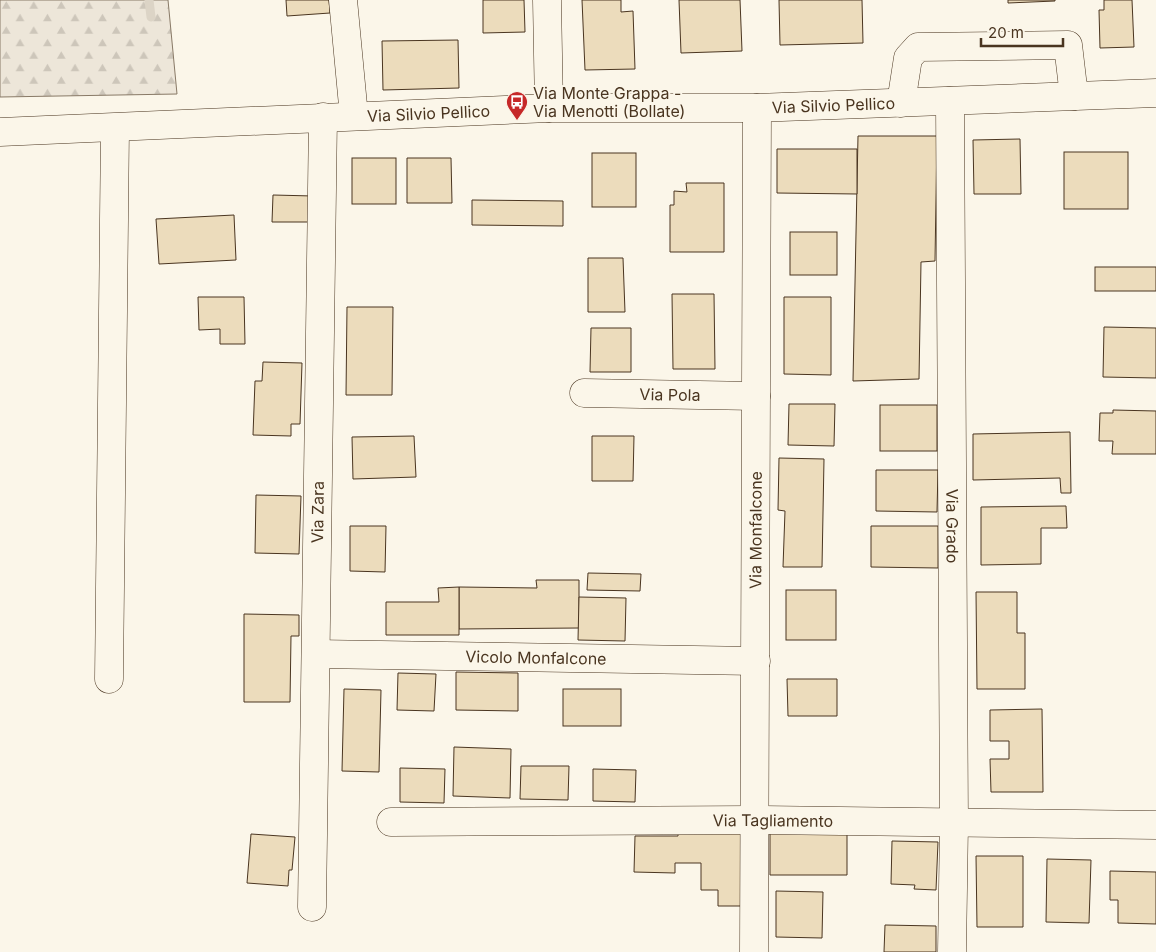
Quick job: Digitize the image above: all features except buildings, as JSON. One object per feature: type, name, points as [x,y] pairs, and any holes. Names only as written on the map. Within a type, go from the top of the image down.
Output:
[{"type":"street","points":[[343,0],[354,116]]},
{"type":"street","points":[[547,0],[549,108]]},
{"type":"street","points":[[901,103],[908,58],[918,47],[1068,45],[1074,96]]},
{"type":"street","name":"Via Silvio Pellico","points":[[0,132],[549,108],[757,108],[1156,93]]},
{"type":"street","name":"Via Grado","points":[[950,101],[954,824],[952,952]]},
{"type":"street","name":"Via Monfalcone","points":[[754,952],[757,108]]},
{"type":"street","name":"Via Zara","points":[[312,907],[323,117]]},
{"type":"street","points":[[109,679],[115,128]]},
{"type":"street","name":"Via Pola","points":[[584,393],[756,396]]},
{"type":"street","name":"Vicolo Monfalcone","points":[[316,654],[756,661]]},
{"type":"street","name":"Via Tagliamento","points":[[391,822],[754,820],[954,824],[1156,825]]},
{"type":"green space","points":[[0,0],[168,0],[177,94],[0,97]]},
{"type":"waterway","points":[[149,0],[151,17]]},
{"type":"place","name":"Via Monte Grappa - Via Menotti (Bollate)","points":[[517,121]]}]
